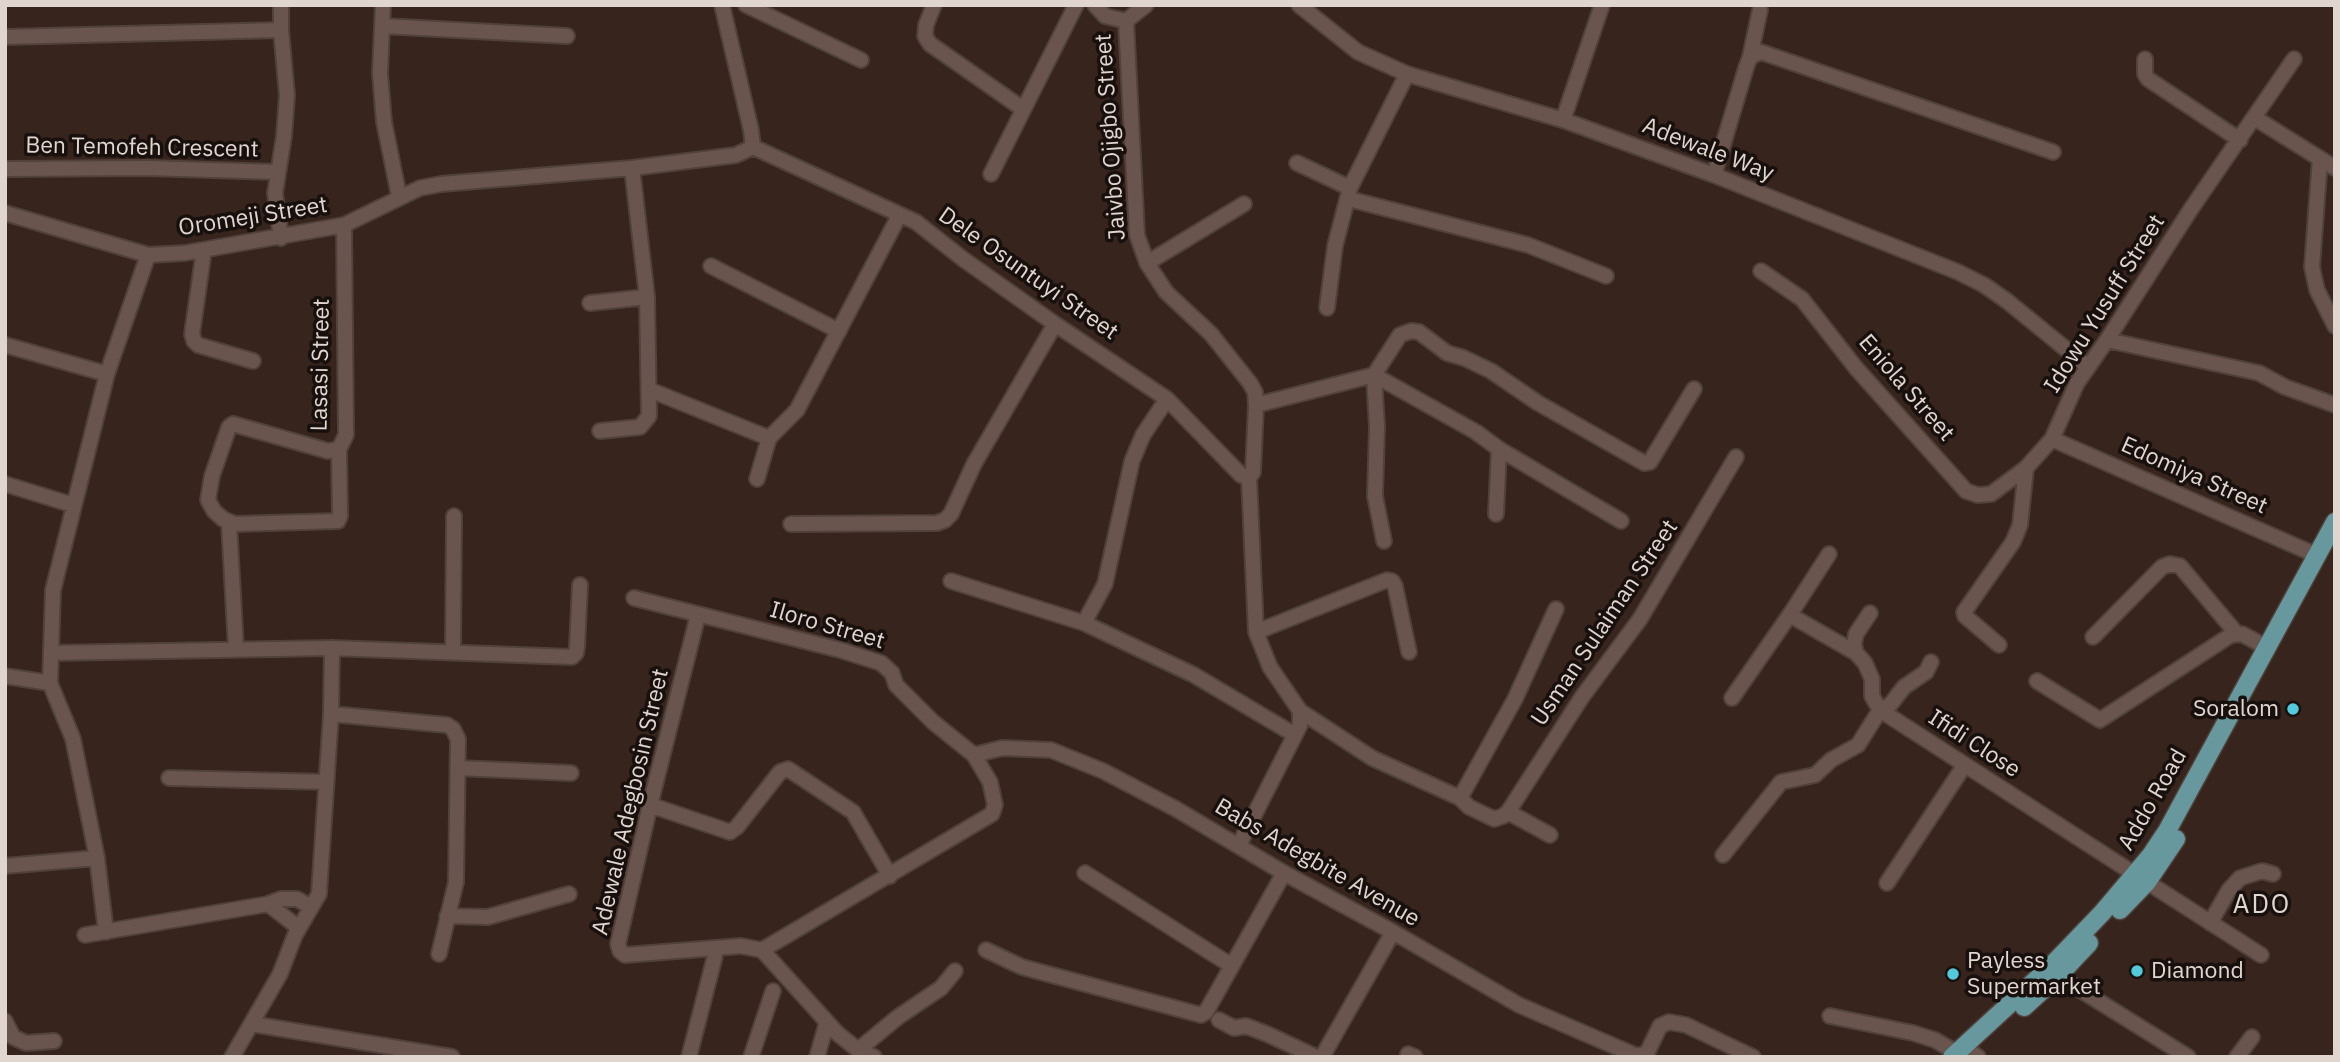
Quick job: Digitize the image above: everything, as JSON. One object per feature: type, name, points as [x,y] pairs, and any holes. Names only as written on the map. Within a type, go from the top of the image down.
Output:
[{"type":"main road","name":"Addo Road","points":[[1966,1055],[2052,965],[2142,878],[2335,522]]},
{"type":"main road","name":"Addo Road","points":[[1966,1055],[2058,976],[2178,835],[2335,544]]},
{"type":"street","points":[[281,5],[288,95],[275,198],[281,238]]},
{"type":"street","points":[[383,5],[380,73],[384,122],[399,196]]},
{"type":"street","points":[[722,5],[753,147]]},
{"type":"street","points":[[746,5],[861,60]]},
{"type":"street","points":[[934,5],[926,25],[925,36],[930,44],[1023,108]]},
{"type":"street","points":[[990,174],[1076,5]]},
{"type":"street","name":"Jaivbo Ojigbo Street","points":[[1095,5],[1105,16],[1126,21],[1137,235],[1147,263],[1166,292],[1211,334],[1251,383],[1255,392],[1253,472],[1249,478],[1256,632],[1270,667],[1300,711]]},
{"type":"street","points":[[1126,21],[1146,5]]},
{"type":"street","name":"Adewale Way","points":[[1299,5],[1359,52],[1407,74],[1563,120],[1714,175],[1958,272],[2007,301],[2088,367]]},
{"type":"street","points":[[1563,120],[1602,5]]},
{"type":"street","points":[[1714,175],[1750,57],[1760,10]]},
{"type":"street","points":[[383,26],[566,36]]},
{"type":"street","points":[[5,37],[281,30]]},
{"type":"street","points":[[1750,57],[1760,52],[2053,152]]},
{"type":"street","points":[[2145,59],[2145,74],[2148,79],[2239,140]]},
{"type":"street","name":"Idowu Yusuff Street","points":[[2026,468],[2052,439],[2077,383],[2108,340],[2191,209],[2294,59]]},
{"type":"street","points":[[1327,308],[1335,246],[1350,194],[1407,74]]},
{"type":"street","points":[[2255,118],[2335,168]]},
{"type":"street","name":"Oromeji Street","points":[[5,214],[148,255],[204,250],[344,225],[399,196],[441,184],[632,168],[736,155],[753,147]]},
{"type":"street","name":"Dele Osuntuyi Street","points":[[753,147],[916,222],[1055,324],[1167,398],[1241,475],[1249,478]]},
{"type":"street","points":[[2320,159],[2312,267],[2317,290],[2335,326]]},
{"type":"street","points":[[1297,163],[1350,194],[1528,245],[1606,276]]},
{"type":"street","name":"Ben Temofeh Crescent","points":[[5,169],[147,168],[277,172]]},
{"type":"street","points":[[600,431],[640,427],[649,416],[647,297],[632,168]]},
{"type":"street","points":[[1147,263],[1244,204]]},
{"type":"street","points":[[757,479],[769,439],[797,410],[899,216]]},
{"type":"street","name":"Lasasi Street","points":[[229,523],[214,511],[208,500],[212,476],[229,427],[233,424],[328,451],[339,449],[346,435],[344,225]]},
{"type":"street","points":[[204,250],[192,334],[194,341],[198,345],[253,361]]},
{"type":"street","points":[[106,932],[97,858],[73,739],[50,683],[53,590],[107,374],[148,255]]},
{"type":"street","points":[[711,266],[839,331]]},
{"type":"street","name":"Eniola Street","points":[[1761,271],[1802,299],[1856,368],[1966,491],[1978,495],[1991,494],[2026,468]]},
{"type":"street","points":[[590,303],[647,297]]},
{"type":"street","points":[[791,524],[937,523],[944,520],[951,513],[974,464],[1055,324]]},
{"type":"street","points":[[1384,541],[1376,496],[1377,427],[1374,374],[1400,335],[1411,331],[1419,332],[1447,353],[1491,371],[1538,403],[1644,463],[1650,462],[1695,389]]},
{"type":"street","points":[[2108,340],[2259,373],[2285,387],[2335,405]]},
{"type":"street","points":[[5,345],[107,374]]},
{"type":"street","points":[[1256,405],[1374,374],[1476,432],[1499,449],[1622,522]]},
{"type":"street","points":[[650,390],[769,439]]},
{"type":"street","points":[[1084,623],[1105,584],[1132,461],[1143,435],[1167,398]]},
{"type":"street","name":"Edomiya Street","points":[[2052,439],[2316,555]]},
{"type":"street","points":[[236,649],[229,523],[338,521],[339,449]]},
{"type":"street","points":[[1496,514],[1499,449]]},
{"type":"street","name":"Usman Sulaiman Street","points":[[1508,812],[1582,698],[1640,619],[1736,457]]},
{"type":"street","points":[[1999,645],[1965,616],[1964,612],[2013,542],[2020,525],[2026,468]]},
{"type":"street","points":[[5,484],[73,505]]},
{"type":"street","points":[[453,652],[454,516]]},
{"type":"street","points":[[1732,698],[1829,554]]},
{"type":"street","points":[[2093,637],[2162,567],[2170,564],[2180,566],[2237,634],[2266,647]]},
{"type":"street","points":[[1256,632],[1387,580],[1392,581],[1395,586],[1409,652]]},
{"type":"street","points":[[950,581],[1084,623],[1194,675],[1295,735]]},
{"type":"street","points":[[51,653],[332,648],[572,657],[577,648],[580,585]]},
{"type":"street","name":"Iloro Street","points":[[634,598],[840,650],[881,663],[892,673],[895,685],[933,722],[974,755]]},
{"type":"street","points":[[1460,799],[1515,699],[1556,609]]},
{"type":"street","points":[[1856,653],[1856,634],[1870,612]]},
{"type":"street","points":[[1791,613],[1795,618],[1856,653],[1865,663],[1872,680],[1872,696],[1880,710]]},
{"type":"street","name":"Adewale Adegbosin Street","points":[[698,615],[618,944],[625,955],[741,946],[762,950]]},
{"type":"street","points":[[2037,681],[2100,720],[2237,634]]},
{"type":"street","points":[[232,1057],[279,974],[299,928],[319,894],[331,714],[332,648]]},
{"type":"street","points":[[1723,855],[1781,782],[1815,775],[1844,751],[1858,745],[1880,710],[1890,705],[1904,687],[1926,672],[1931,662]]},
{"type":"street","points":[[5,676],[50,683]]},
{"type":"street","name":"Ifidi Close","points":[[1880,710],[2260,955]]},
{"type":"street","points":[[1300,711],[1372,758],[1460,799],[1468,807],[1494,819],[1508,812],[1550,835]]},
{"type":"street","points":[[1239,845],[1300,725],[1300,711]]},
{"type":"street","points":[[331,714],[447,725],[458,738],[456,882],[439,954]]},
{"type":"street","name":"Babs Adegbite Avenue","points":[[974,755],[1002,748],[1051,750],[1103,771],[1176,809],[1518,1005],[1629,1055]]},
{"type":"street","points":[[874,1057],[858,1050],[827,1022],[762,950],[992,814],[995,805],[990,782],[974,755]]},
{"type":"street","points":[[1887,883],[1964,766]]},
{"type":"street","points":[[458,768],[571,773]]},
{"type":"street","points":[[650,805],[730,832],[737,827],[780,772],[788,769],[853,812],[890,876]]},
{"type":"street","points":[[169,778],[326,782]]},
{"type":"street","points":[[5,866],[97,858]]},
{"type":"street","points":[[2210,923],[2229,890],[2240,878],[2262,871],[2273,874]]},
{"type":"street","points":[[1085,873],[1231,966]]},
{"type":"street","points":[[986,950],[1023,967],[1201,1015],[1206,1012],[1284,873]]},
{"type":"street","points":[[447,916],[488,917],[569,894]]},
{"type":"street","points":[[85,935],[268,904],[281,899],[297,899],[311,907]]},
{"type":"street","points":[[268,904],[299,928]]},
{"type":"street","points":[[1322,1057],[1394,932]]},
{"type":"street","points":[[689,1057],[717,948]]},
{"type":"street","points":[[858,1050],[898,1017],[941,988],[955,971]]},
{"type":"street","points":[[2058,976],[2188,1057]]},
{"type":"street","points":[[751,1057],[773,992]]},
{"type":"street","points":[[1830,1016],[1913,1033],[1966,1055]]},
{"type":"street","points":[[1219,1020],[1234,1028],[1246,1026],[1257,1030],[1316,1057]]},
{"type":"street","points":[[5,1021],[13,1037],[26,1043],[54,1041]]},
{"type":"street","points":[[817,1057],[827,1022]]},
{"type":"street","points":[[1629,1055],[1647,1054],[1660,1027],[1669,1022],[1686,1025],[1753,1057]]},
{"type":"street","points":[[252,1024],[389,1052],[452,1057]]},
{"type":"street","points":[[2237,1057],[2252,1037]]},
{"type":"place","name":"Soralom","points":[[2293,709]]},
{"type":"place","name":"Diamond","points":[[2137,971]]},
{"type":"place","name":"Payless Supermarket","points":[[1953,974]]},
{"type":"district","name":"ADO","points":[[2262,905]]}]
